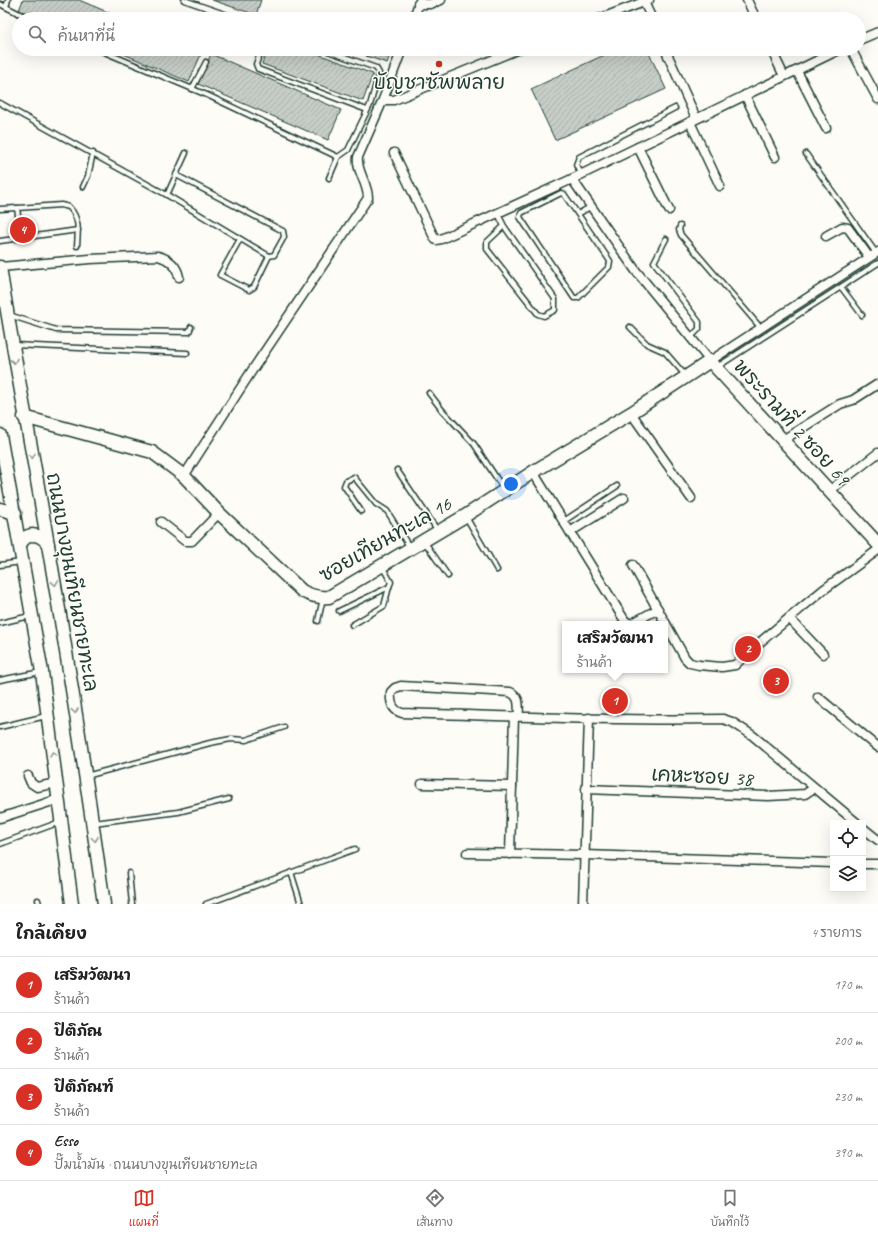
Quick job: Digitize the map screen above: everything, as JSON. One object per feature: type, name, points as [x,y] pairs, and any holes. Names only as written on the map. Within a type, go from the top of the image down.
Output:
[{"type":"main road","name":"ถนนบางขุนเทียนชายทะเล","points":[[0,267],[24,417],[48,544],[86,776],[104,904]]},
{"type":"main road","name":"ซอยเทียนทะเล 16","points":[[24,417],[144,448],[152,452],[184,476],[219,513],[302,591],[315,597],[323,598],[329,596],[381,564],[465,516],[533,472],[631,413],[687,376],[713,364]]},
{"type":"main road","name":"พระรามที่ 2 ซอย 69","points":[[713,364],[878,544]]},
{"type":"main road","points":[[0,439],[15,513],[42,672],[72,904]]},
{"type":"main road","points":[[0,509],[15,513]]},
{"type":"main road","points":[[20,545],[25,538],[34,535],[43,537],[48,544]]},
{"type":"street","points":[[415,12],[419,2],[430,4],[441,0]]},
{"type":"street","points":[[747,0],[753,12]]},
{"type":"street","points":[[617,12],[645,1],[649,12]]},
{"type":"street","points":[[866,37],[878,32]]},
{"type":"street","points":[[184,476],[368,198],[368,190],[357,162],[358,157],[383,100],[399,56]]},
{"type":"street","points":[[383,100],[394,100],[502,56]]},
{"type":"street","points":[[668,56],[720,186]]},
{"type":"street","points":[[774,56],[784,76]]},
{"type":"street","points":[[394,153],[436,240],[498,214],[827,56]]},
{"type":"street","points":[[855,56],[878,99]]},
{"type":"street","points":[[798,71],[826,128]]},
{"type":"street","points":[[745,95],[775,157]]},
{"type":"street","points":[[638,147],[669,210]]},
{"type":"street","points":[[572,179],[590,207],[636,271],[713,364],[760,327],[874,254],[848,228],[842,227],[826,236]]},
{"type":"street","points":[[0,267],[90,259],[158,256],[166,258],[178,269],[179,278]]},
{"type":"street","points":[[783,440],[840,404],[853,400],[878,384]]},
{"type":"street","points":[[631,413],[690,498]]},
{"type":"street","points":[[829,491],[878,453]]},
{"type":"street","points":[[533,472],[624,621]]},
{"type":"street","points":[[570,532],[624,498]]},
{"type":"street","points":[[161,522],[185,541],[192,541],[219,513]]},
{"type":"street","points":[[668,627],[685,658],[690,663],[722,667],[735,665],[753,648],[823,590],[878,550]]},
{"type":"street","points":[[634,565],[665,621]]},
{"type":"street","points":[[636,621],[658,609]]},
{"type":"street","points":[[789,618],[823,654]]},
{"type":"street","points":[[510,854],[512,786],[516,716],[518,699],[516,695],[510,692],[401,686],[395,688],[391,692],[392,706],[395,711],[402,713],[516,716],[589,718],[723,719],[732,722],[752,734],[853,820]]},
{"type":"street","points":[[818,697],[878,747]]},
{"type":"street","points":[[583,904],[589,718]]},
{"type":"street","points":[[28,776],[31,783],[37,787],[57,783]]},
{"type":"street","points":[[422,784],[512,786]]},
{"type":"street","name":"เคหะซอย 38","points":[[586,788],[768,796],[805,794],[814,788]]},
{"type":"street","points":[[0,818],[59,799]]},
{"type":"street","points":[[866,830],[878,840]]},
{"type":"street","points":[[467,853],[830,863]]},
{"type":"street","points":[[866,864],[878,864]]},
{"type":"lane","points":[[6,7],[8,0]]},
{"type":"lane","points":[[184,0],[219,12]]},
{"type":"lane","points":[[0,4],[16,12]]},
{"type":"lane","points":[[114,56],[192,88],[338,157]]},
{"type":"lane","points":[[259,56],[256,64],[258,69],[367,110]]},
{"type":"lane","points":[[329,178],[338,157],[348,150],[372,101],[379,73],[376,68],[342,56]]},
{"type":"lane","points":[[192,88],[206,62]]},
{"type":"lane","points":[[0,103],[167,195],[269,256]]},
{"type":"lane","points":[[582,174],[576,165],[579,157],[675,108]]},
{"type":"lane","points":[[82,187],[88,176],[93,153]]},
{"type":"lane","points":[[167,195],[186,154]]},
{"type":"lane","points":[[806,154],[874,254]]},
{"type":"lane","points":[[176,175],[283,231],[284,237],[274,255],[269,256],[252,289],[246,290],[220,275],[240,239]]},
{"type":"lane","points":[[562,193],[578,214],[610,261],[610,264],[609,267],[580,296],[574,298],[521,220],[520,215],[562,193]]},
{"type":"lane","points":[[0,209],[61,205],[69,207],[76,214],[78,230],[77,246]]},
{"type":"lane","points":[[578,214],[590,207]]},
{"type":"lane","points":[[17,208],[21,238]]},
{"type":"lane","points":[[498,214],[504,226],[555,300],[555,310],[544,316],[538,314],[487,249],[487,242],[504,226]]},
{"type":"lane","points":[[680,226],[679,230],[681,235],[760,327]]},
{"type":"lane","points":[[0,241],[78,230]]},
{"type":"lane","points":[[666,238],[654,262],[699,322],[699,329],[690,338]]},
{"type":"lane","points":[[713,364],[878,263]]},
{"type":"lane","points":[[841,287],[862,315]]},
{"type":"lane","points":[[7,315],[56,330],[189,332],[191,327]]},
{"type":"lane","points":[[630,327],[647,344],[665,352],[687,376]]},
{"type":"lane","points":[[12,345],[187,353]]},
{"type":"lane","points":[[429,393],[442,410],[474,444],[504,490]]},
{"type":"lane","points":[[397,470],[438,532]]},
{"type":"lane","points":[[361,511],[344,486],[346,481],[354,477],[376,504],[387,510],[410,548]]},
{"type":"lane","points":[[564,521],[617,486]]},
{"type":"lane","points":[[465,516],[497,570]]},
{"type":"lane","points":[[423,540],[448,576]]},
{"type":"lane","points":[[0,565],[23,562]]},
{"type":"lane","points":[[352,625],[384,606],[390,582],[381,564]]},
{"type":"lane","points":[[339,611],[389,587]]},
{"type":"lane","points":[[318,621],[323,598]]},
{"type":"lane","points":[[0,623],[32,616]]},
{"type":"lane","points":[[0,680],[42,672]]},
{"type":"lane","points":[[0,727],[48,715]]},
{"type":"lane","points":[[86,776],[210,743],[231,739],[246,740],[284,727]]},
{"type":"lane","points":[[92,823],[178,812],[230,799]]},
{"type":"lane","points":[[0,844],[62,821]]},
{"type":"lane","points":[[206,904],[355,849]]},
{"type":"lane","points":[[291,872],[301,904]]},
{"type":"lane","points":[[129,873],[132,904]]},
{"type":"building","points":[[23,0],[79,0],[107,12],[24,12],[19,10]]},
{"type":"building","points":[[212,0],[261,0],[257,12],[247,12]]},
{"type":"building","points":[[128,56],[200,56],[189,82]]},
{"type":"building","points":[[210,56],[216,56],[341,110],[328,140],[198,84]]},
{"type":"building","points":[[265,56],[323,56],[373,74],[363,101],[262,64]]},
{"type":"building","points":[[366,56],[390,56],[387,63]]},
{"type":"building","points":[[602,56],[650,56],[666,89],[555,140],[531,89]]},
{"type":"place","name":"บัญชาซัพพลาย","points":[[439,64]]},
{"type":"place","name":"Esso","points":[[23,230]]},
{"type":"place","name":"ปิติภัณ","points":[[748,649]]},
{"type":"place","name":"ปิติภัณฑ์","points":[[776,681]]},
{"type":"place","name":"เสริมวัฒนา","points":[[615,701]]}]
